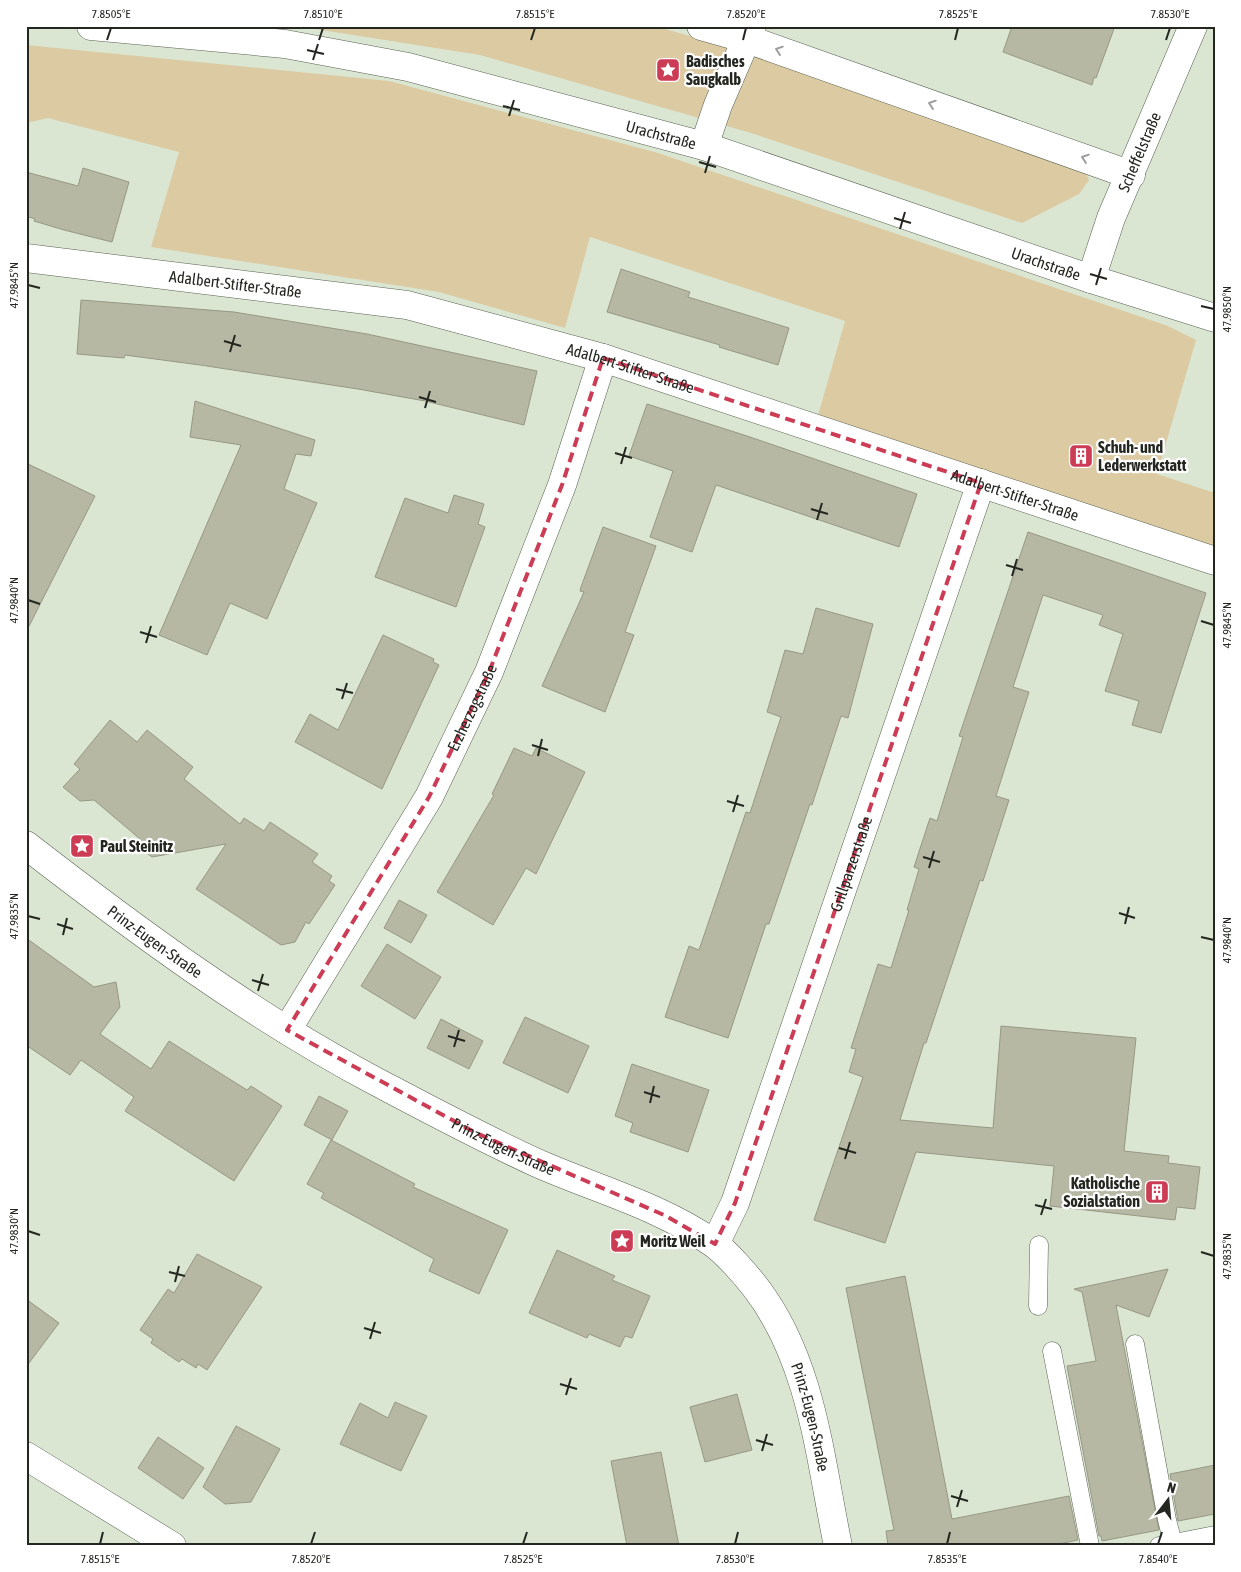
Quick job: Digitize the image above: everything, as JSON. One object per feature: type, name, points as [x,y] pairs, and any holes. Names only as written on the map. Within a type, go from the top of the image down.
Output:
[{"type":"street","name":"Urachstraße","points":[[91,26],[285,44],[408,67],[704,146],[1091,278],[1215,318]]},
{"type":"street","points":[[701,26],[750,33],[1131,175]]},
{"type":"street","name":"Scheffelstraße","points":[[1091,278],[1111,218],[1131,175],[1193,26]]},
{"type":"street","points":[[704,146],[718,105],[750,33]]},
{"type":"street","name":"Adalbert-Stifter-Straße","points":[[26,258],[407,305],[602,358],[1215,561]]},
{"type":"street","name":"Erzherzogstraße","points":[[287,1030],[429,797],[489,672],[562,485],[602,358]]},
{"type":"street","name":"Grillparzerstraße","points":[[715,1244],[735,1203],[981,482]]},
{"type":"street","name":"Prinz-Eugen-Straße","points":[[26,845],[120,918],[287,1030],[372,1079],[476,1133],[538,1163],[664,1215],[715,1244],[756,1289],[794,1352],[808,1403],[838,1546]]},
{"type":"street","points":[[26,1456],[172,1546]]},
{"type":"lane","points":[[1038,1306],[1039,1245]]},
{"type":"lane","points":[[1135,1344],[1167,1520],[1166,1544],[1215,1535]]},
{"type":"lane","points":[[1052,1352],[1090,1546]]},
{"type":"highlighted area","points":[[603,358],[981,483],[735,1203],[715,1244],[664,1215],[476,1133],[287,1030],[429,797],[489,672],[562,485]]},
{"type":"shaded area","points":[[296,26],[655,26],[724,46],[1085,170],[1089,180],[1079,194],[1022,223],[751,133],[480,55]]},
{"type":"shaded area","points":[[26,45],[389,81],[658,153],[1168,326],[1196,340],[1157,474],[1215,493],[1215,549],[817,419],[845,321],[590,237],[565,328],[439,292],[151,247],[179,152],[48,118],[26,123]]},
{"type":"building","points":[[1012,26],[1115,26],[1092,85],[1003,52]]},
{"type":"building","points":[[83,168],[129,182],[112,242],[34,221],[35,219],[26,216],[26,172],[78,186]]},
{"type":"building","points":[[621,269],[690,292],[688,297],[789,328],[778,365],[719,347],[720,345],[607,312]]},
{"type":"building","points":[[81,300],[234,312],[367,334],[537,371],[524,425],[425,401],[358,389],[125,355],[124,358],[77,354]]},
{"type":"building","points":[[195,401],[315,440],[311,456],[296,454],[284,489],[317,503],[267,619],[230,603],[207,655],[159,635],[241,445],[190,437]]},
{"type":"building","points":[[647,404],[917,494],[899,547],[716,485],[692,552],[650,537],[673,471],[629,456]]},
{"type":"building","points":[[26,463],[95,496],[26,632]]},
{"type":"building","points":[[454,495],[484,504],[478,524],[485,527],[456,607],[375,577],[405,498],[448,513]]},
{"type":"building","points":[[603,527],[656,546],[625,632],[634,635],[605,712],[542,686],[584,592],[580,591],[581,587]]},
{"type":"building","points":[[1028,532],[1206,593],[1161,733],[1132,725],[1139,701],[1105,691],[1123,634],[1099,625],[1103,615],[1043,595],[1013,687],[1029,692],[996,796],[1009,800],[983,881],[980,880],[926,1043],[924,1043],[900,1120],[993,1128],[1001,1026],[1136,1038],[1124,1151],[1169,1156],[1168,1163],[1200,1167],[1195,1209],[1177,1207],[1175,1220],[1050,1206],[1054,1166],[916,1152],[885,1243],[814,1220],[863,1077],[849,1072],[856,1049],[851,1048],[878,964],[891,968],[909,910],[907,910],[919,869],[914,867],[930,818],[937,821],[963,737],[959,736]]},
{"type":"building","points":[[816,608],[873,624],[848,718],[841,716],[812,805],[810,804],[769,924],[766,924],[728,1038],[665,1017],[689,946],[699,950],[746,812],[750,813],[781,717],[767,712],[785,650],[803,654]]},
{"type":"building","points":[[383,635],[434,659],[433,662],[439,665],[382,789],[295,742],[310,714],[338,730]]},
{"type":"building","points":[[110,720],[137,742],[147,730],[193,767],[184,779],[240,824],[244,818],[264,831],[270,822],[318,854],[312,862],[332,876],[329,881],[335,885],[309,924],[306,922],[295,942],[281,945],[196,889],[226,844],[152,857],[140,848],[140,839],[94,800],[80,801],[63,787],[80,769],[74,764]]},
{"type":"building","points":[[514,748],[532,756],[536,748],[585,772],[536,874],[526,868],[493,925],[437,892],[494,795],[492,794]]},
{"type":"building","points":[[399,900],[427,915],[411,943],[384,928]]},
{"type":"building","points":[[26,938],[94,987],[116,982],[120,1007],[100,1034],[151,1069],[169,1041],[247,1090],[251,1086],[282,1106],[234,1181],[125,1111],[134,1097],[81,1060],[70,1075],[26,1045]]},
{"type":"building","points":[[387,944],[441,977],[415,1019],[361,986]]},
{"type":"building","points":[[525,1017],[589,1046],[568,1093],[503,1063]]},
{"type":"building","points":[[441,1019],[483,1041],[469,1069],[427,1048]]},
{"type":"building","points":[[632,1064],[709,1090],[688,1152],[630,1132],[633,1123],[615,1116]]},
{"type":"building","points":[[319,1096],[348,1111],[332,1140],[304,1125]]},
{"type":"building","points":[[331,1140],[415,1184],[413,1187],[508,1230],[479,1294],[429,1271],[434,1259],[321,1198],[324,1193],[307,1184]]},
{"type":"building","points":[[557,1250],[615,1276],[612,1280],[650,1296],[632,1338],[625,1336],[620,1347],[589,1334],[587,1338],[529,1313]]},
{"type":"building","points":[[197,1254],[262,1287],[207,1370],[198,1364],[196,1368],[182,1359],[179,1362],[151,1343],[153,1339],[140,1330],[168,1289],[174,1293]]},
{"type":"building","points":[[1168,1269],[1149,1317],[1116,1305],[1159,1530],[1102,1541],[1101,1536],[1099,1536],[1067,1366],[1096,1361],[1082,1292],[1074,1289]]},
{"type":"building","points":[[905,1276],[952,1519],[1069,1496],[1078,1540],[1050,1546],[888,1546],[886,1531],[894,1530],[846,1288]]},
{"type":"building","points":[[26,1299],[59,1323],[26,1367]]},
{"type":"building","points":[[737,1394],[752,1450],[705,1462],[690,1407]]},
{"type":"building","points":[[395,1402],[427,1416],[401,1471],[340,1444],[360,1403],[388,1418]]},
{"type":"building","points":[[236,1426],[280,1449],[251,1502],[225,1504],[203,1487]]},
{"type":"building","points":[[158,1437],[204,1468],[183,1499],[138,1468]]},
{"type":"building","points":[[661,1452],[679,1546],[627,1546],[611,1461]]},
{"type":"building","points":[[1215,1465],[1215,1514],[1178,1521],[1170,1474]]},
{"type":"place","name":"Badisches Saugkalb","points":[[668,70]]},
{"type":"place","name":"Schuh- und Lederwerkstatt","points":[[1081,456]]},
{"type":"place","name":"Paul Steinitz","points":[[82,846]]},
{"type":"place","name":"Katholische Sozialstation","points":[[1157,1192]]},
{"type":"place","name":"Moritz Weil","points":[[622,1241]]}]
